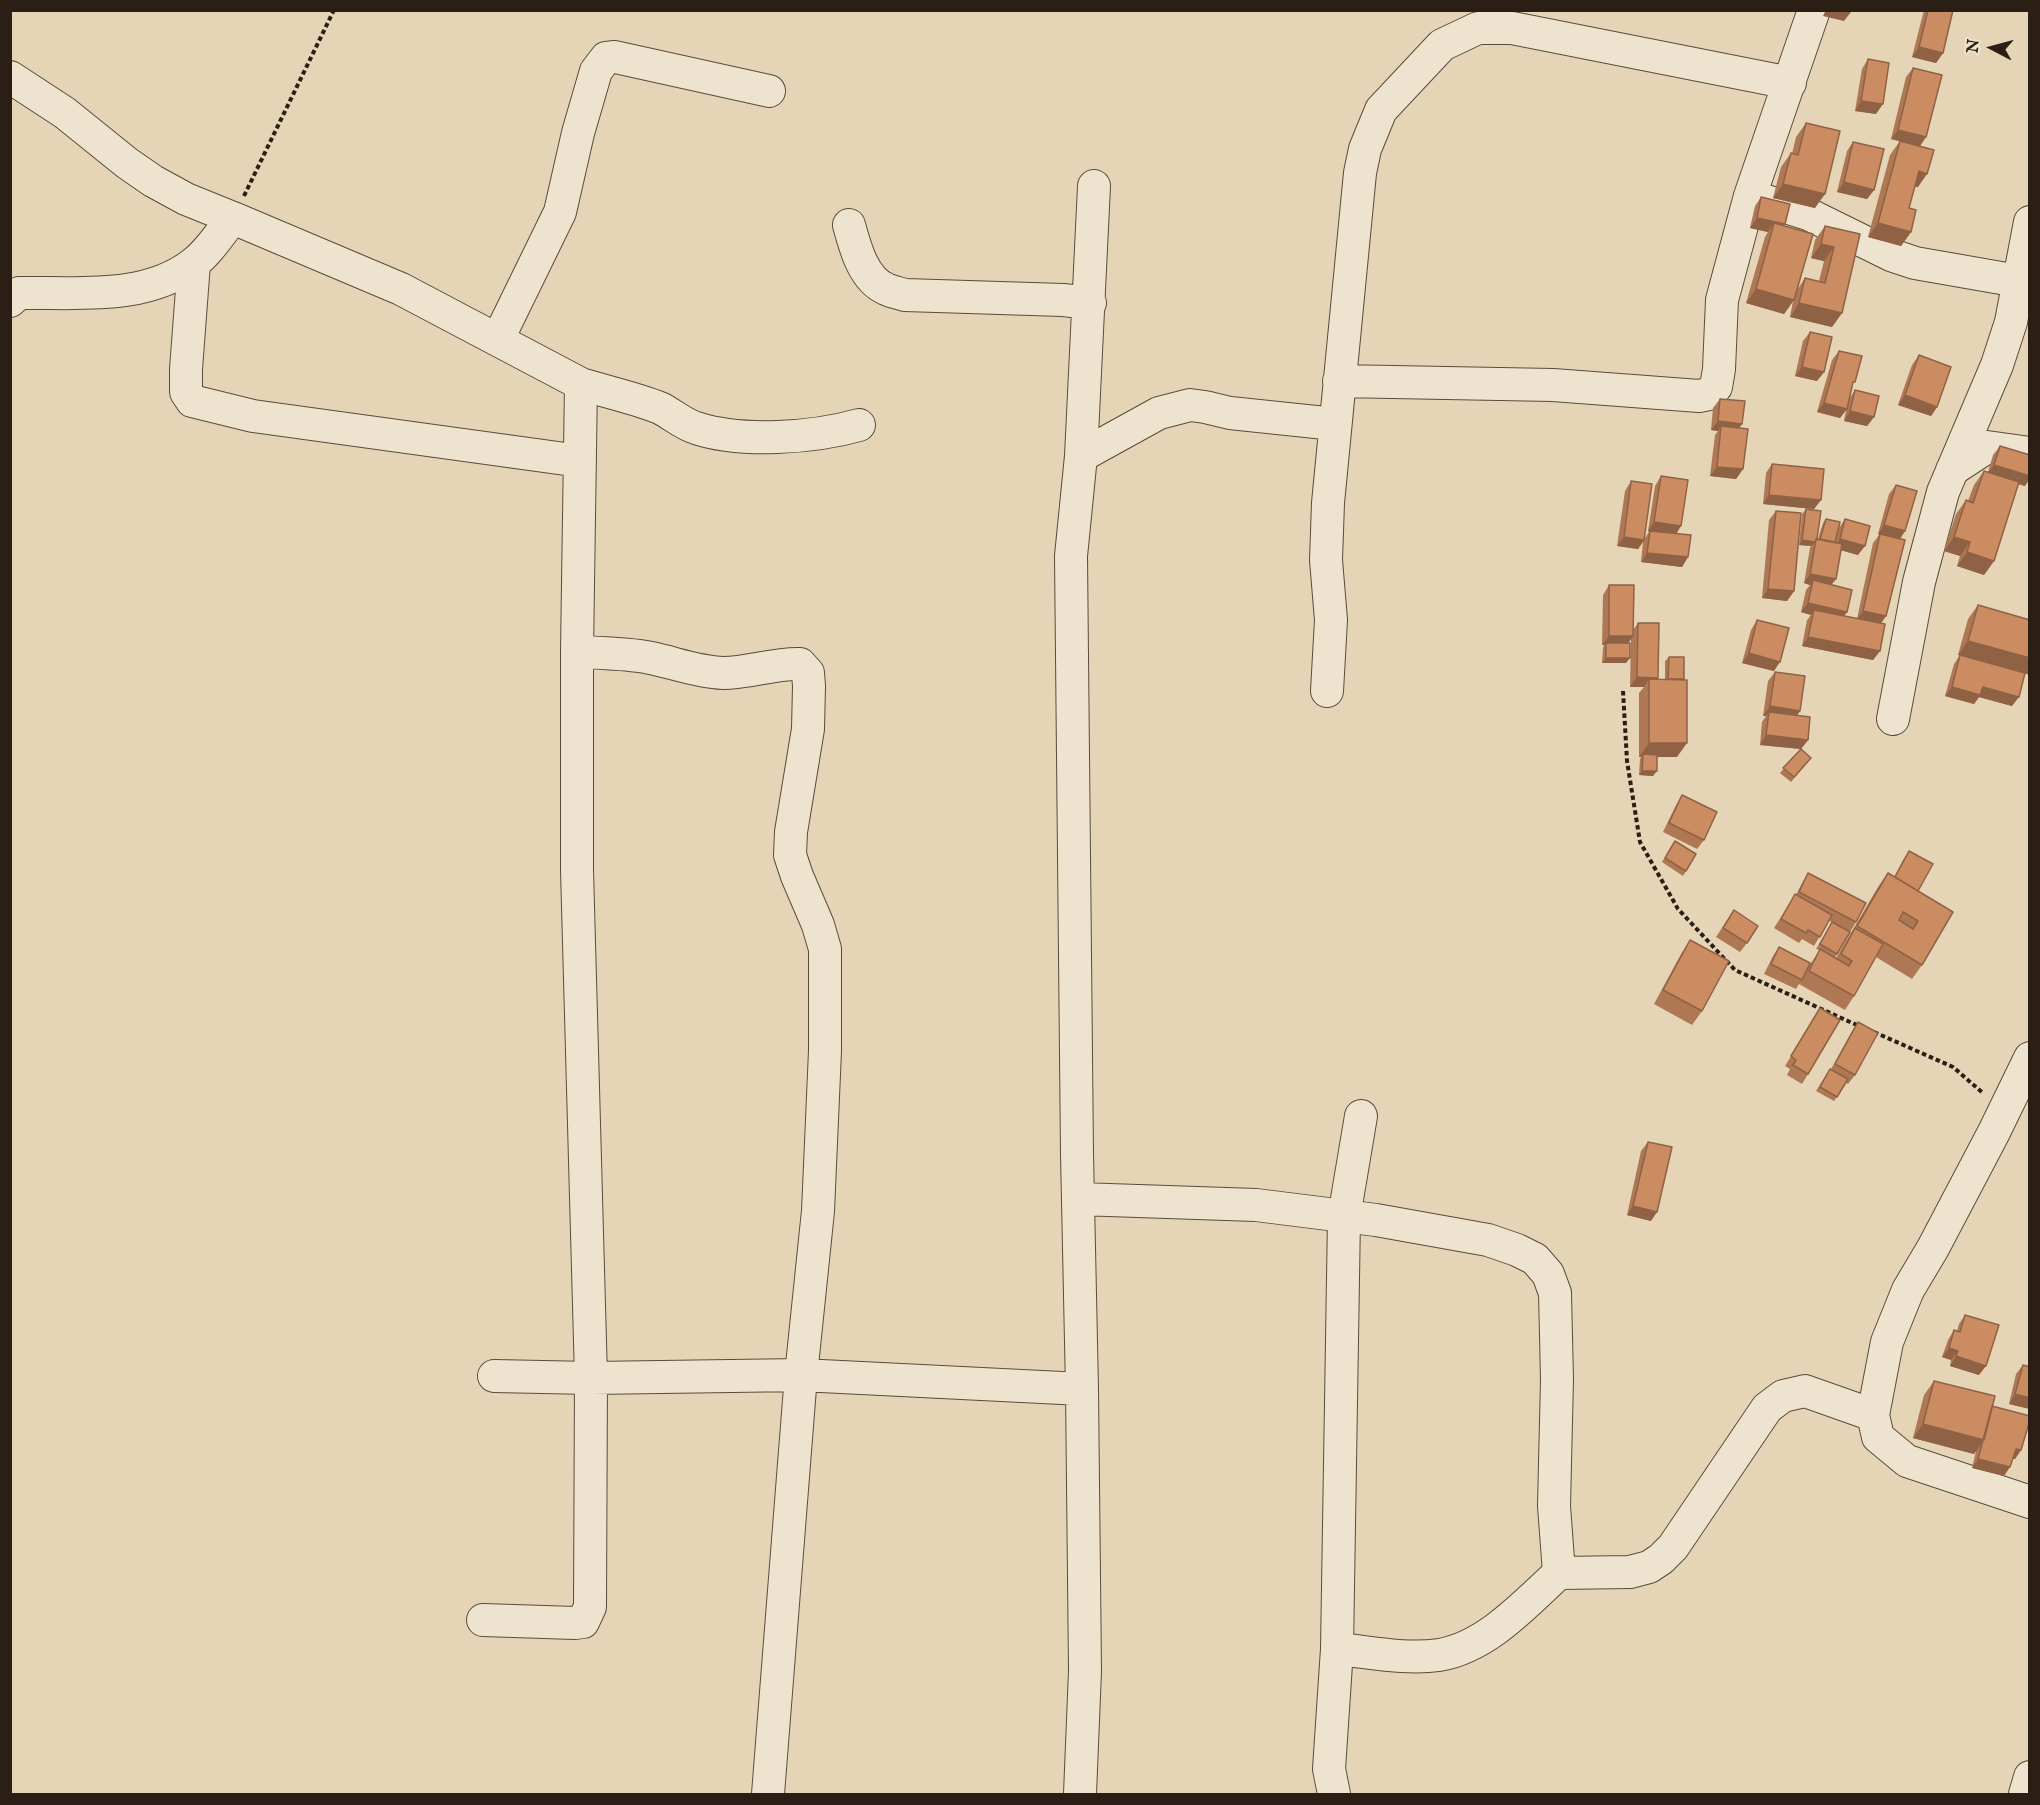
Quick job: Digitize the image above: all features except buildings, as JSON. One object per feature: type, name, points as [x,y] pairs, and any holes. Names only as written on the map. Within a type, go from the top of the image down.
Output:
[{"type":"street","points":[[1339,381],[1553,385],[1699,396],[1709,394],[1716,387],[1719,369],[1722,300],[1750,196],[1814,10]]},
{"type":"street","points":[[1327,692],[1331,620],[1326,560],[1335,424],[1360,173],[1365,149],[1381,110],[1442,45],[1478,28],[1512,28],[1790,83]]},
{"type":"street","points":[[498,339],[560,212],[578,133],[596,71],[606,58],[615,57],[769,91]]},
{"type":"street","points":[[10,78],[65,113],[153,181],[186,199],[401,289],[581,384],[660,408],[692,427],[713,433],[768,437],[806,436],[859,425]]},
{"type":"street","points":[[1080,1794],[1085,1671],[1071,556],[1081,456],[1094,186]]},
{"type":"street","points":[[1750,196],[1808,214],[1891,255],[2020,302]]},
{"type":"street","points":[[13,296],[129,290],[162,282],[194,263],[233,218]]},
{"type":"street","points":[[1893,719],[1918,582],[1942,492],[1997,365],[2020,302],[2030,222]]},
{"type":"street","points":[[849,225],[858,256],[872,277],[884,289],[905,295],[1090,303]]},
{"type":"street","points":[[194,263],[186,369],[186,392],[192,401],[253,416],[580,460]]},
{"type":"street","points":[[483,1620],[575,1623],[582,1622],[590,1607],[591,1378],[578,893],[577,651],[581,384]]},
{"type":"street","points":[[1081,456],[1159,413],[1190,405],[1206,406],[1230,413],[1335,424]]},
{"type":"street","points":[[1952,471],[1988,447],[2030,453]]},
{"type":"street","points":[[577,651],[649,658],[688,669],[722,673],[800,664],[808,673],[808,729],[791,831],[790,855],[818,925],[825,949],[825,1051],[818,1211],[801,1375],[768,1794]]},
{"type":"street","points":[[2030,1058],[1994,1132],[1933,1248],[1908,1290],[1887,1342],[1873,1415],[1878,1437],[1907,1461],[2030,1502]]},
{"type":"street","points":[[1334,1794],[1329,1769],[1337,1649],[1344,1217],[1361,1116]]},
{"type":"street","points":[[1079,1199],[1256,1205],[1443,1231],[1488,1240],[1535,1259],[1548,1274],[1555,1293],[1557,1379],[1554,1506],[1559,1573]]},
{"type":"street","points":[[494,1376],[591,1378],[801,1375],[1082,1389]]},
{"type":"street","points":[[1337,1649],[1409,1656],[1439,1655],[1479,1639],[1506,1621],[1559,1573],[1630,1572],[1649,1567],[1673,1547],[1767,1408],[1783,1396],[1805,1391],[1873,1415]]},
{"type":"street","points":[[2025,1794],[2030,1777]]},
{"type":"path","points":[[233,218],[334,10]]},
{"type":"path","points":[[1623,691],[1626,761],[1640,842],[1678,909],[1735,970],[1861,1027]]},
{"type":"path","points":[[1872,1031],[1953,1067],[1987,1097],[1994,1132]]}]
